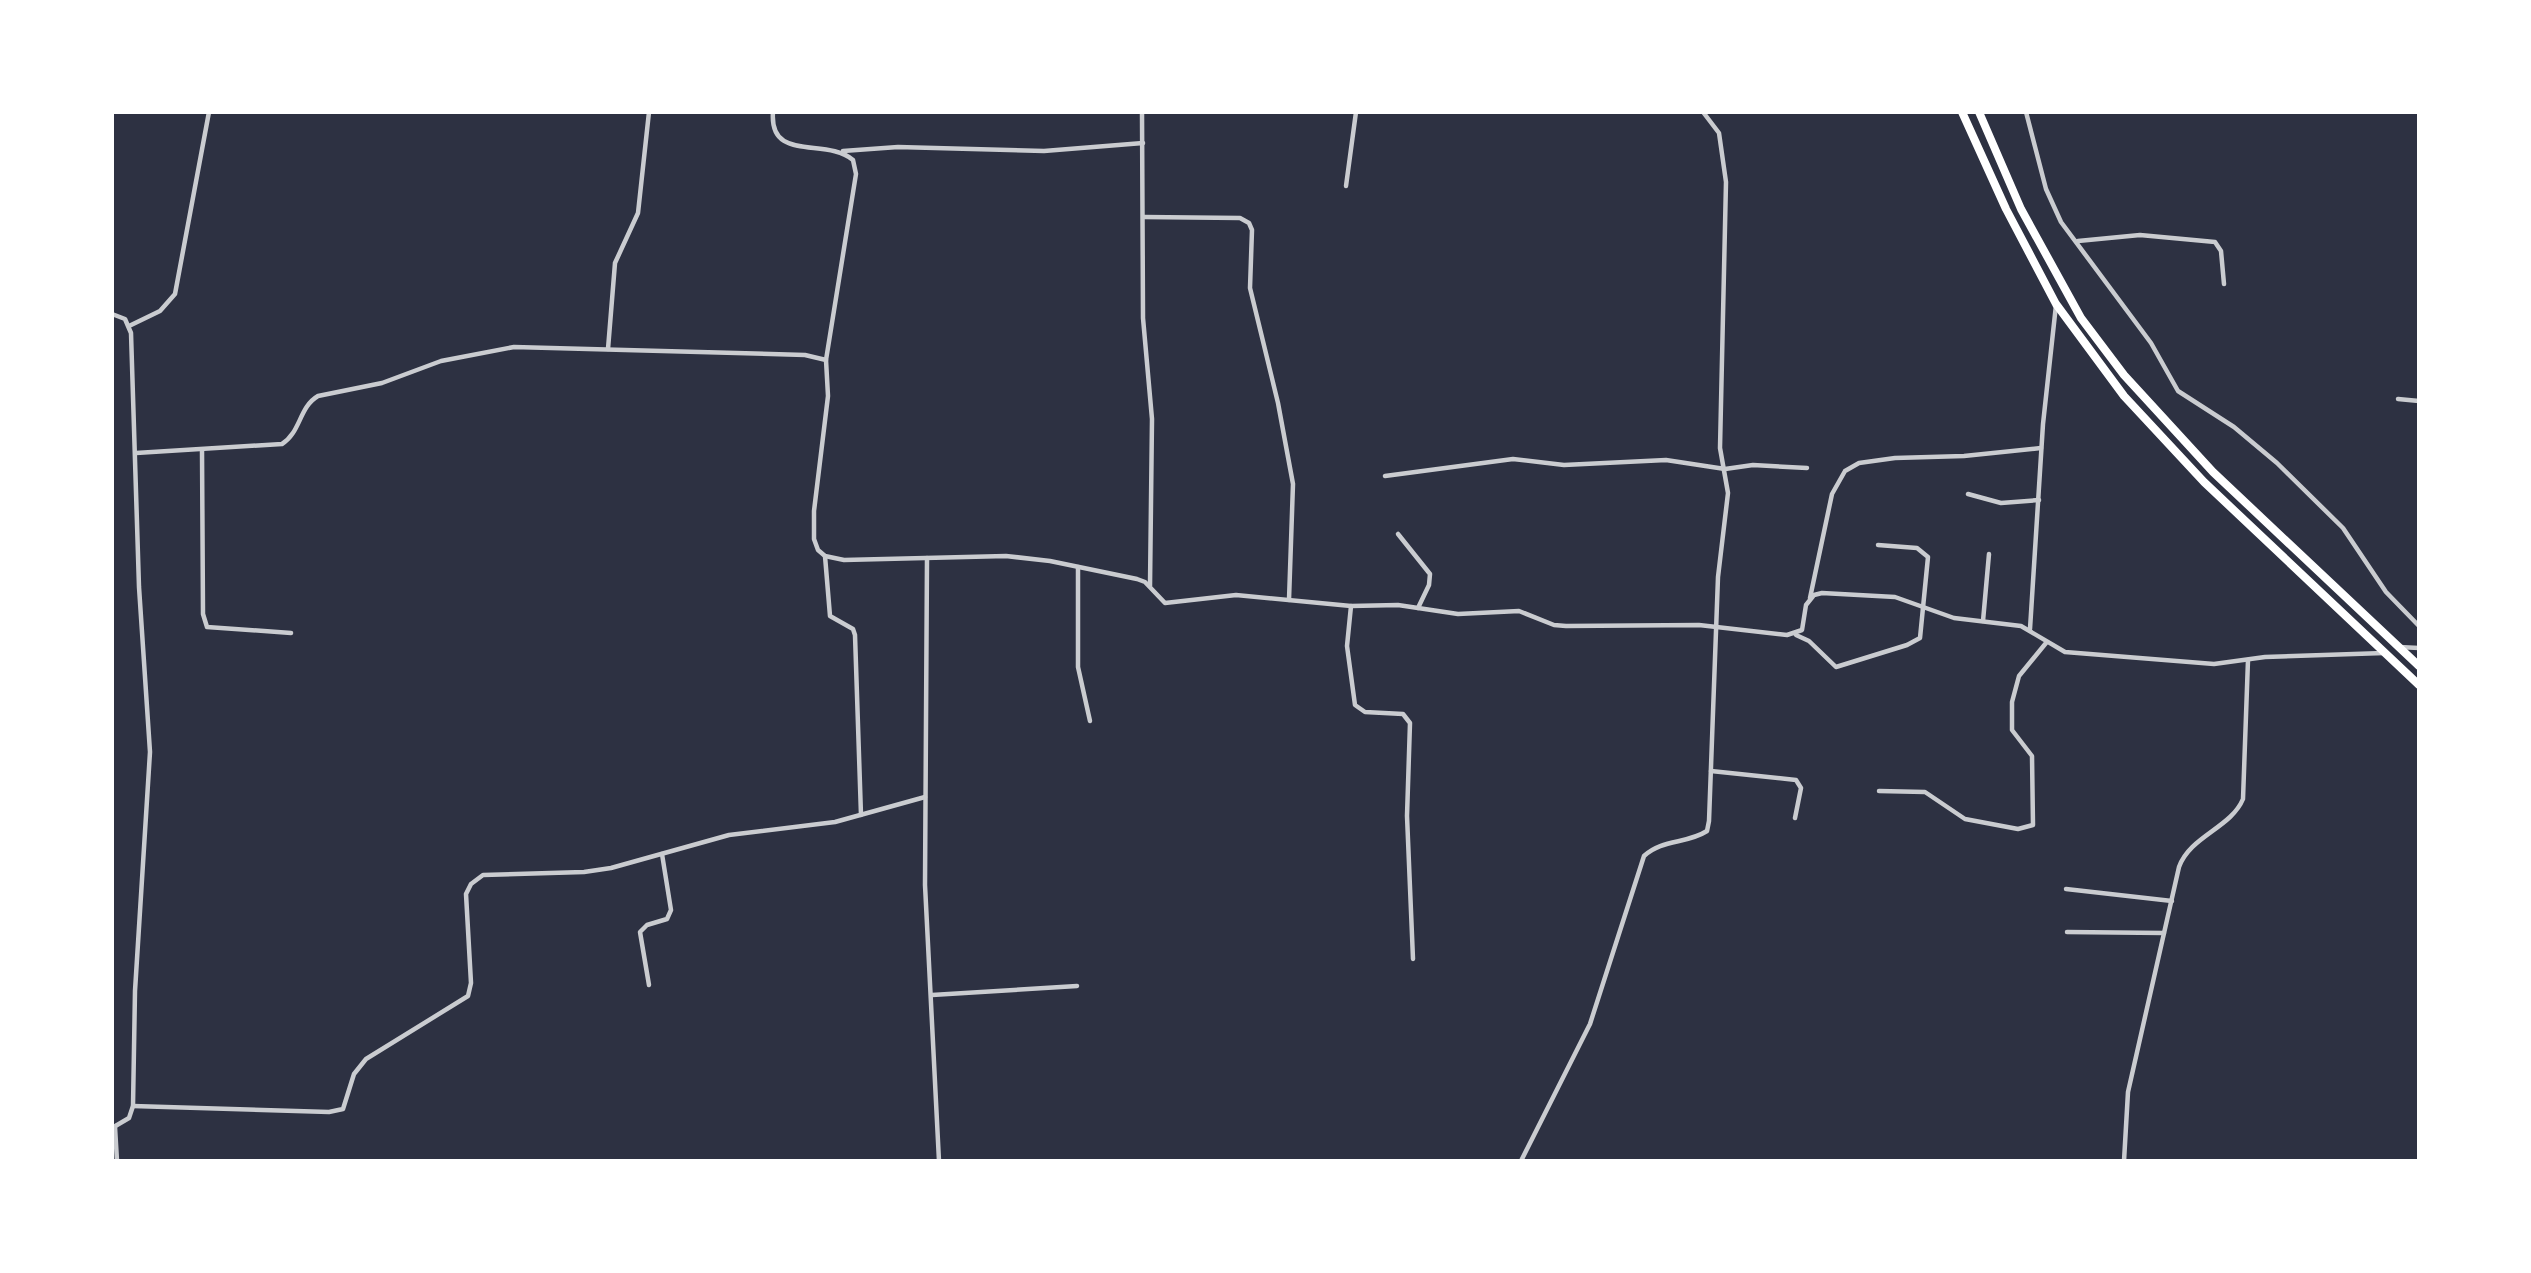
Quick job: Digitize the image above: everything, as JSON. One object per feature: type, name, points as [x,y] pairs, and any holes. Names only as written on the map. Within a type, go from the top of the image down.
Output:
[{"type":"highway","points":[[1962,112],[2006,209],[2056,304],[2142,416],[2204,482],[2419,685]]},
{"type":"highway","points":[[1979,112],[2021,209],[2081,318],[2124,375],[2213,472],[2419,666]]},
{"type":"street","points":[[129,326],[160,311],[175,294],[209,112]]},
{"type":"street","points":[[608,349],[615,263],[638,213],[649,112]]},
{"type":"street","points":[[772,112],[773,131],[780,141],[842,151],[898,147],[1054,151],[1143,143]]},
{"type":"street","points":[[1142,112],[1143,318],[1152,405],[1150,587]]},
{"type":"street","points":[[1346,186],[1356,112]]},
{"type":"street","points":[[1521,1161],[1590,1024],[1640,863],[1651,849],[1707,831],[1718,577],[1727,493],[1720,448],[1726,182],[1719,134],[1703,112]]},
{"type":"street","points":[[2026,112],[2053,206],[2151,343],[2178,391],[2234,427],[2277,463],[2343,528],[2386,592],[2419,626]]},
{"type":"street","points":[[842,151],[853,160],[855,191],[825,360],[828,396],[814,526],[818,550],[825,556],[844,560],[1006,556],[1137,579],[1150,587],[1165,603],[1236,595],[1351,606],[1398,605],[1458,614],[1519,611],[1554,625],[1566,626],[1717,625],[1796,634],[1815,645],[1830,664],[1843,667],[1920,638],[1929,564],[1924,551],[1878,545]]},
{"type":"street","points":[[1144,217],[1240,218],[1252,230],[1250,288],[1278,403],[1293,484],[1289,600]]},
{"type":"street","points":[[2077,241],[2140,235],[2215,242],[2221,251],[2224,284]]},
{"type":"street","points":[[2030,629],[2041,449],[2056,304]]},
{"type":"street","points":[[112,314],[125,319],[129,326],[136,453],[139,587],[150,752],[135,991],[133,1106],[129,1118],[114,1127],[117,1161]]},
{"type":"street","points":[[136,453],[282,444],[295,431],[309,401],[318,396],[382,383],[441,360],[514,347],[805,355],[825,360]]},
{"type":"street","points":[[2398,399],[2419,401]]},
{"type":"street","points":[[1796,634],[1804,624],[1832,494],[1845,471],[1860,463],[1885,459],[1965,456],[2041,449]]},
{"type":"street","points":[[202,450],[203,614],[207,627],[291,633]]},
{"type":"street","points":[[1385,476],[1513,459],[1563,465],[1666,460],[1725,469],[1745,465],[1807,468]]},
{"type":"street","points":[[1968,494],[2001,503],[2039,500]]},
{"type":"street","points":[[1398,534],[1430,574],[1429,585],[1418,608]]},
{"type":"street","points":[[1983,621],[1989,554]]},
{"type":"street","points":[[825,556],[830,616],[853,629],[855,635],[861,816]]},
{"type":"street","points":[[927,558],[925,885],[939,1161]]},
{"type":"street","points":[[1078,567],[1078,667],[1090,721]]},
{"type":"street","points":[[1810,598],[1822,593],[1895,597],[1954,618],[2030,629],[2046,643],[2065,652],[2214,664],[2385,653]]},
{"type":"street","points":[[1351,606],[1347,646],[1355,705],[1365,712],[1403,714],[1410,723],[1407,816],[1413,959]]},
{"type":"street","points":[[1879,791],[1925,792],[1965,819],[2018,829],[2033,825],[2032,756],[2012,730],[2012,702],[2019,676],[2046,643]]},
{"type":"street","points":[[2399,647],[2419,649]]},
{"type":"street","points":[[2124,1161],[2128,1092],[2183,858],[2233,814],[2243,799],[2248,660]]},
{"type":"street","points":[[1711,771],[1796,780],[1801,794],[1795,818]]},
{"type":"street","points":[[133,1106],[329,1112],[343,1109],[354,1074],[366,1059],[468,996],[471,983],[465,905],[471,884],[477,878],[490,874],[584,872],[662,855],[729,835],[818,825],[861,816],[925,797]]},
{"type":"street","points":[[649,985],[640,932],[647,925],[667,919],[671,910],[662,855]]},
{"type":"street","points":[[2066,889],[2172,901]]},
{"type":"street","points":[[2067,932],[2164,933]]},
{"type":"street","points":[[932,995],[1077,986]]}]
